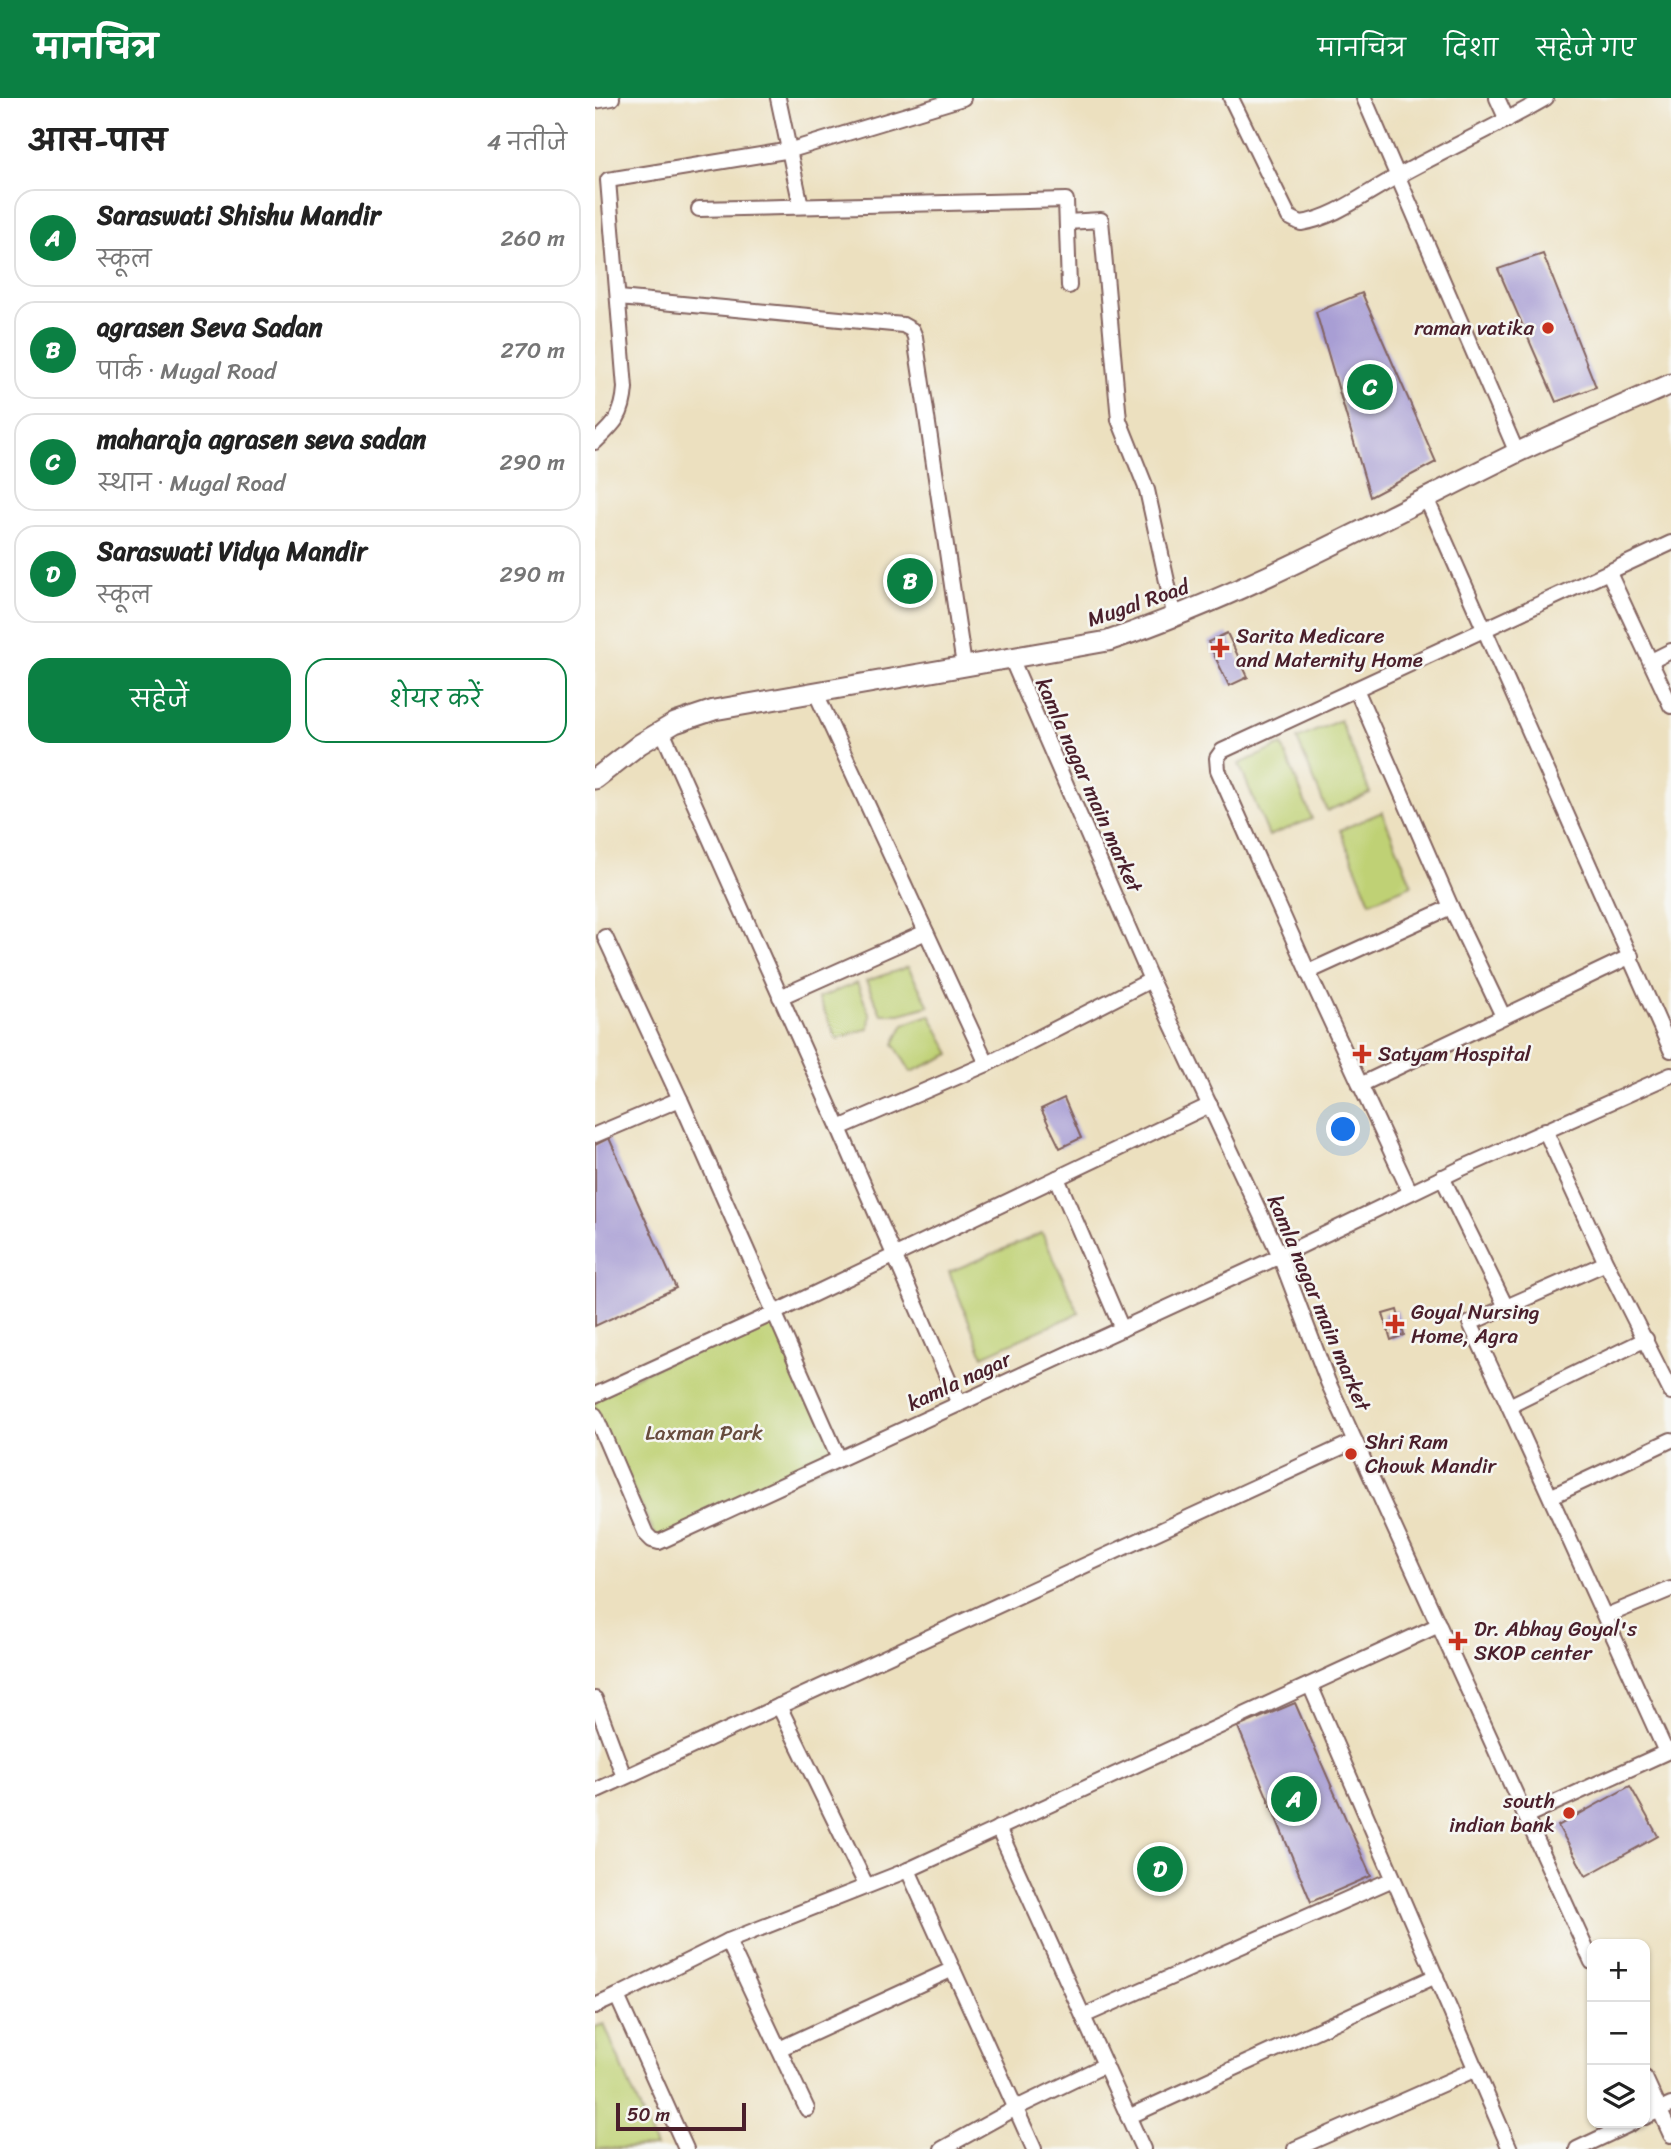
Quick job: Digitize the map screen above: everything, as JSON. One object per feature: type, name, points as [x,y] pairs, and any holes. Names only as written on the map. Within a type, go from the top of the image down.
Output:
[{"type":"street","points":[[595,100],[612,98]]},
{"type":"street","points":[[778,98],[801,206]]},
{"type":"street","points":[[595,442],[616,422],[624,402],[619,298],[608,180],[791,150],[963,98]]},
{"type":"street","points":[[1231,98],[1289,217],[1301,223],[1322,218],[1546,98]]},
{"type":"street","points":[[1364,98],[1517,453]]},
{"type":"street","points":[[1497,98],[1507,121]]},
{"type":"street","points":[[699,209],[1066,200],[1069,286]]},
{"type":"street","points":[[1067,222],[1101,220],[1119,420],[1147,491],[1175,618]]},
{"type":"street","points":[[619,298],[903,325],[912,330],[964,666]]},
{"type":"street","name":"Mugal Road","points":[[595,779],[640,744],[675,723],[714,710],[1108,642],[1175,618],[1427,499],[1517,453],[1671,384]]},
{"type":"street","points":[[1427,499],[1671,1050]]},
{"type":"street","points":[[1410,1192],[1218,770],[1217,758],[1222,751],[1671,543]]},
{"type":"street","points":[[1609,573],[1671,706]]},
{"type":"street","points":[[1651,661],[1671,651]]},
{"type":"street","name":"kamla nagar main market","points":[[1011,658],[1151,979],[1280,1255],[1328,1382],[1587,1951]]},
{"type":"street","points":[[1356,689],[1451,907],[1503,1016]]},
{"type":"street","points":[[815,691],[987,1064]]},
{"type":"street","points":[[662,731],[959,1404]]},
{"type":"street","points":[[1308,972],[1451,907]]},
{"type":"street","points":[[780,997],[926,932]]},
{"type":"street","points":[[605,937],[680,1099],[839,1459]]},
{"type":"street","points":[[1360,1085],[1631,956]]},
{"type":"street","points":[[839,1128],[987,1064],[1151,979]]},
{"type":"street","name":"kamla nagar","points":[[595,1415],[646,1534],[656,1542],[1122,1329],[1545,1130],[1671,1076]]},
{"type":"street","points":[[595,1135],[680,1099]]},
{"type":"street","points":[[595,1395],[1210,1105]]},
{"type":"street","points":[[1545,1130],[1605,1263],[1671,1392]]},
{"type":"street","points":[[1443,1177],[1506,1307]]},
{"type":"street","points":[[1056,1178],[1122,1329]]},
{"type":"street","points":[[1526,1816],[1669,1751],[1470,1323],[1605,1263]]},
{"type":"street","points":[[1509,1406],[1646,1339]]},
{"type":"street","points":[[1552,1496],[1671,1440]]},
{"type":"street","points":[[595,1791],[1355,1441]]},
{"type":"street","points":[[1606,1616],[1671,1589]]},
{"type":"street","points":[[595,2006],[728,1941],[908,1870],[1439,1625]]},
{"type":"street","points":[[1310,1685],[1510,2149]]},
{"type":"street","points":[[595,1699],[624,1777]]},
{"type":"street","points":[[779,1706],[866,1885]]},
{"type":"street","points":[[998,1828],[1143,2149]]},
{"type":"street","points":[[908,1870],[1034,2149]]},
{"type":"street","points":[[1083,2016],[1393,1879]]},
{"type":"street","points":[[728,1941],[807,2109]]},
{"type":"street","points":[[779,2049],[953,1969]]},
{"type":"street","points":[[1128,2117],[1436,1976]]},
{"type":"street","points":[[617,1996],[686,2149]]},
{"type":"street","points":[[942,2149],[1016,2108],[1105,2065]]},
{"type":"street","points":[[1295,2149],[1476,2069]]},
{"type":"street","points":[[1650,2085],[1665,2107],[1671,2135]]},
{"type":"street","points":[[1577,2149],[1621,2128]]},
{"type":"green space","points":[[1340,720],[1370,793],[1327,811],[1297,739]]},
{"type":"green space","points":[[1282,745],[1312,819],[1269,836],[1239,764]]},
{"type":"green space","points":[[1382,812],[1412,885],[1370,902],[1340,830]]},
{"type":"green space","points":[[908,967],[929,1006],[900,1014],[881,1014],[866,981]]},
{"type":"green space","points":[[857,983],[870,1016],[869,1028],[837,1039],[818,998]]},
{"type":"green space","points":[[930,1015],[951,1054],[911,1072],[894,1044],[904,1024]]},
{"type":"green space","points":[[1042,1233],[1079,1313],[983,1356],[949,1272]]},
{"type":"green space","name":"Laxman Park","points":[[774,1313],[839,1459],[659,1542],[595,1413],[595,1395]]},
{"type":"green space","points":[[604,2024],[656,2147],[595,2149],[595,2027]]},
{"type":"building","name":"raman vatika","points":[[1543,254],[1596,387],[1556,402],[1498,269]]},
{"type":"building","points":[[1362,293],[1436,462],[1370,497],[1316,312]]},
{"type":"building","points":[[1227,633],[1248,677],[1229,686],[1208,642]]},
{"type":"building","points":[[1064,1098],[1081,1138],[1060,1148],[1041,1109]]},
{"type":"building","points":[[609,1138],[676,1288],[595,1326],[595,1145]]},
{"type":"building","points":[[1397,1310],[1404,1335],[1391,1340],[1383,1314]]},
{"type":"building","points":[[1295,1703],[1371,1876],[1311,1902],[1238,1727]]},
{"type":"building","points":[[1630,1786],[1658,1836],[1586,1876],[1558,1826]]},
{"type":"place","name":"raman vatika","points":[[1548,328]]},
{"type":"place","name":"maharaja agrasen seva sadan","points":[[1370,387]]},
{"type":"place","name":"agrasen Seva Sadan","points":[[910,581]]},
{"type":"place","name":"Sarita Medicare and Maternity Home","points":[[1220,648]]},
{"type":"place","name":"Satyam Hospital","points":[[1362,1054]]},
{"type":"place","name":"Goyal Nursing Home, Agra","points":[[1395,1324]]},
{"type":"place","name":"Shri Ram Chowk Mandir","points":[[1351,1454]]},
{"type":"place","name":"Dr. Abhay Goyal's SKOP center","points":[[1458,1641]]},
{"type":"place","name":"Saraswati Shishu Mandir","points":[[1294,1799]]},
{"type":"place","name":"south indian bank","points":[[1569,1813]]},
{"type":"place","name":"Saraswati Vidya Mandir","points":[[1160,1869]]}]
